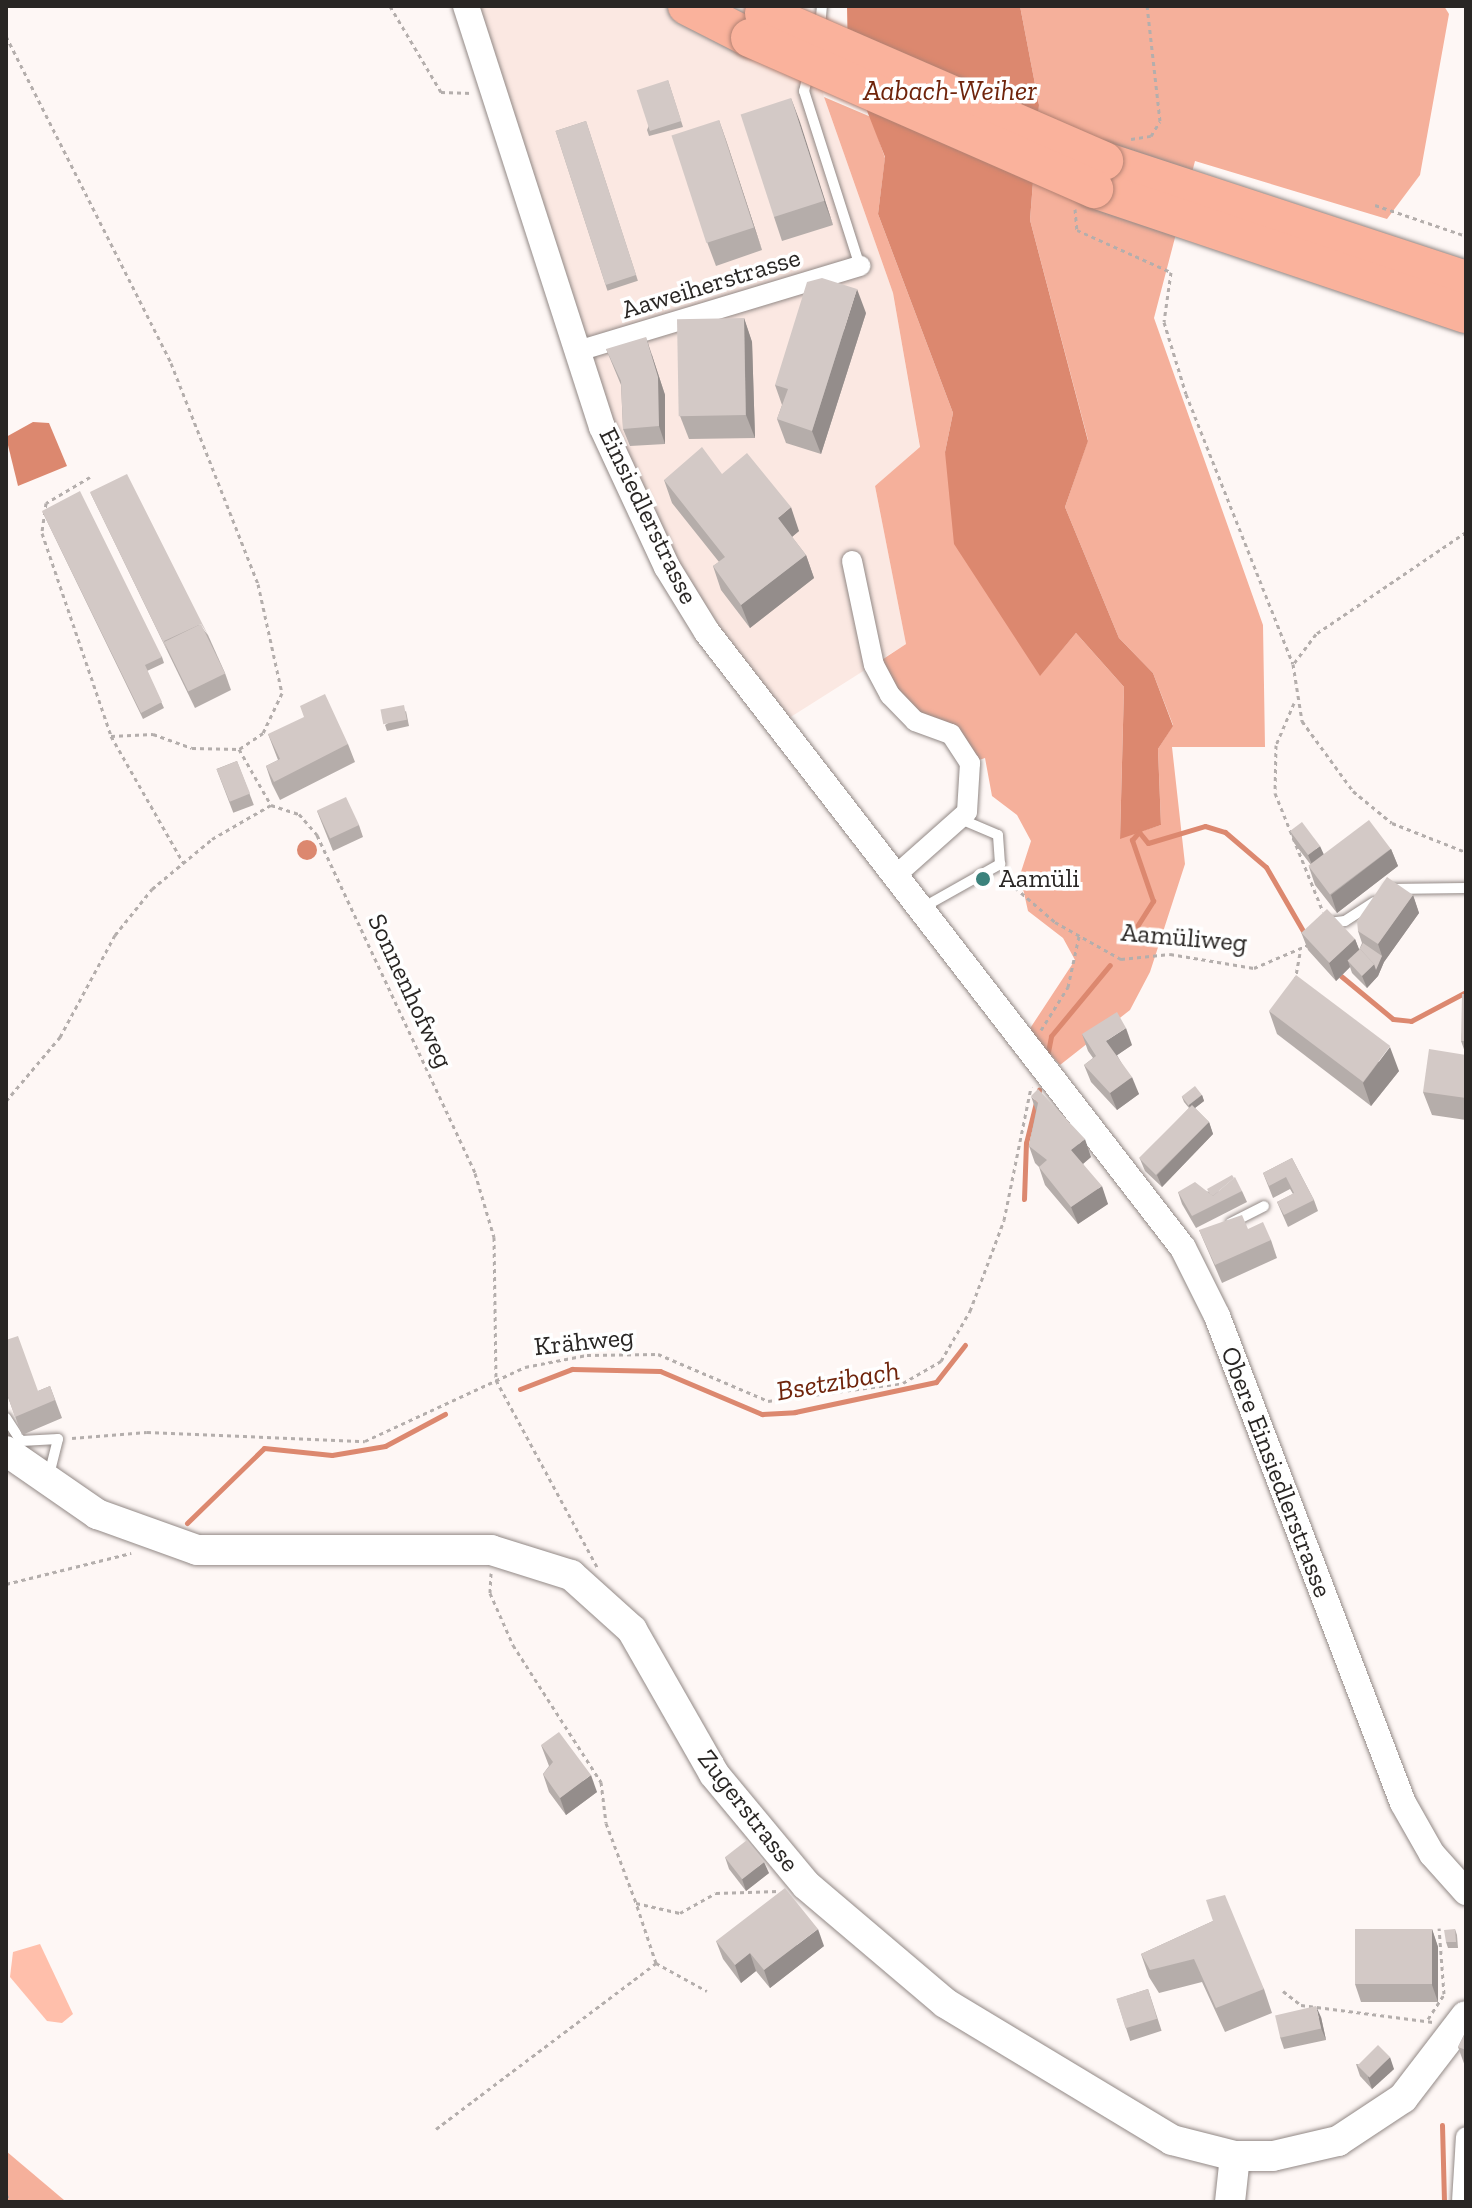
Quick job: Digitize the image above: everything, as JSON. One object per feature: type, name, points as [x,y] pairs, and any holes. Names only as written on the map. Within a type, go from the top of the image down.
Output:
[{"type":"highway","points":[[687,6],[755,19],[1099,173],[1466,314]]},
{"type":"highway","points":[[1099,173],[1466,280]]},
{"type":"main road","name":"Zugerstrasse","points":[[6,1451],[46,1481],[147,1536],[229,1553],[491,1550],[545,1563],[593,1592],[632,1630],[740,1810],[806,1885],[945,2003],[1073,2086],[1150,2131],[1235,2156],[1315,2150],[1363,2128],[1403,2098],[1449,2023]]},
{"type":"main road","points":[[1230,2202],[1235,2156]]},
{"type":"street","name":"Einsiedlerstrasse","points":[[466,6],[608,441],[667,567],[707,632],[1042,1067]]},
{"type":"street","name":"Aaweiherstrasse","points":[[578,351],[860,266]]},
{"type":"street","points":[[852,561],[874,665],[890,695],[915,721],[951,734],[970,763],[973,794],[962,820],[895,876]]},
{"type":"street","name":"Obere Einsiedlerstrasse","points":[[1042,1067],[1190,1244],[1403,1803],[1432,1854],[1466,1892]]},
{"type":"street","points":[[1462,2202],[1466,2137]]},
{"type":"lane","points":[[822,6],[804,91],[860,266]]},
{"type":"lane","points":[[920,909],[995,872],[1003,856],[998,835],[962,820]]},
{"type":"lane","points":[[1325,923],[1345,921],[1389,889],[1466,888]]},
{"type":"lane","points":[[1224,1227],[1264,1206]]},
{"type":"lane","points":[[6,1418],[21,1441],[58,1439],[46,1481]]},
{"type":"path","points":[[390,6],[441,92],[496,95]]},
{"type":"path","points":[[1147,6],[1160,121],[1151,136],[1099,173],[1077,230],[1171,272],[1164,322],[1186,394],[1293,664],[1294,703],[1276,745],[1275,793],[1322,908]]},
{"type":"path","points":[[6,36],[171,363],[258,584],[282,693],[263,733],[239,749],[198,749],[153,734],[111,736]]},
{"type":"path","points":[[1375,205],[1466,236]]},
{"type":"path","points":[[90,477],[46,503],[40,522],[111,736],[183,862]]},
{"type":"path","points":[[1293,664],[1316,634],[1466,532]]},
{"type":"path","points":[[1294,703],[1333,768],[1375,810],[1466,852]]},
{"type":"path","points":[[6,1101],[68,1026],[127,918],[183,862],[271,805],[239,749]]},
{"type":"path","name":"Sonnenhofweg","points":[[271,805],[291,809],[317,835],[475,1173],[494,1237],[496,1380],[522,1437],[590,1543],[601,1579],[593,1592]]},
{"type":"path","name":"Aamüliweg","points":[[995,872],[1079,936],[1121,959],[1170,954],[1254,968],[1300,953]]},
{"type":"path","points":[[1297,992],[1300,953],[1325,923]]},
{"type":"path","points":[[1042,1067],[1038,1037],[1068,987],[1079,936]]},
{"type":"path","name":"Krähweg","points":[[58,1439],[147,1432],[365,1441],[496,1380],[549,1360],[639,1352],[745,1396],[794,1402],[926,1373],[958,1336],[981,1284],[1004,1220],[1026,1109]]},
{"type":"path","points":[[6,1584],[112,1562],[147,1536]]},
{"type":"path","points":[[491,1550],[490,1593],[513,1645],[601,1782],[606,1823],[656,1963],[707,1991]]},
{"type":"path","points":[[636,1903],[680,1913],[716,1893],[806,1885]]},
{"type":"path","points":[[1283,1991],[1301,2005],[1449,2023],[1439,1928]]},
{"type":"path","points":[[436,2129],[656,1963]]},
{"type":"path","points":[[6,2194],[10,2202]]},
{"type":"shaded area","points":[[466,6],[802,6],[824,97],[893,293],[920,448],[875,486],[906,644],[778,725],[632,496]]},
{"type":"shaded area","points":[[1020,6],[1444,6],[1449,14],[1420,175],[1387,219],[1195,161],[1154,318],[1263,625],[1265,747],[1172,747],[1185,864],[1150,972],[1130,1010],[1060,1065],[1029,1030],[1075,960],[1063,938],[1028,911],[1020,875],[1031,841],[1017,815],[992,796],[985,758],[970,763],[949,731],[915,721],[874,665],[906,644],[875,486],[920,447],[893,293],[824,97],[871,117],[885,158],[878,214],[953,413],[945,452],[1040,675],[1076,633],[1124,687],[1120,838],[1161,825],[1158,749],[1173,725],[1153,673],[1119,638],[1065,507],[1088,440],[1030,220],[1039,105]]},
{"type":"shaded area","points":[[40,1944],[73,2014],[62,2023],[47,2021],[10,1977],[13,1952]]},
{"type":"shaded area","points":[[6,2151],[64,2200],[66,2202],[6,2202]]},
{"type":"water","name":"Aabach-Weiher","points":[[847,6],[1020,6],[1039,105],[1030,220],[1088,441],[1065,507],[1119,638],[1153,673],[1173,726],[1158,749],[1161,825],[1120,839],[1124,687],[1076,633],[1040,676],[954,544],[945,452],[953,413],[878,214],[885,157],[848,62]]},
{"type":"water","points":[[33,422],[49,423],[67,466],[18,486],[6,437]]},
{"type":"water","points":[[307,840],[314,843],[317,850],[314,857],[307,860],[300,857],[297,850],[300,843]]},
{"type":"building","points":[[668,80],[681,121],[650,131],[637,90]]},
{"type":"building","points":[[791,98],[824,201],[774,217],[741,114]]},
{"type":"building","points":[[719,120],[754,227],[706,243],[671,135]]},
{"type":"building","points":[[586,121],[636,275],[606,285],[556,131]]},
{"type":"building","points":[[822,278],[857,289],[812,431],[777,419],[788,389],[775,385],[807,282]]},
{"type":"building","points":[[744,318],[746,415],[679,416],[677,319]]},
{"type":"building","points":[[646,337],[658,377],[659,426],[623,429],[621,381],[606,349]]},
{"type":"building","points":[[702,447],[722,474],[747,453],[791,507],[778,518],[806,555],[741,605],[713,566],[725,557],[664,480]]},
{"type":"building","points":[[127,474],[208,635],[201,624],[164,641],[168,652],[90,492]]},
{"type":"building","points":[[80,491],[162,657],[145,665],[162,702],[141,713],[42,511]]},
{"type":"building","points":[[201,624],[225,673],[188,691],[164,642]]},
{"type":"building","points":[[325,694],[348,744],[274,782],[266,766],[280,759],[268,734],[304,717],[300,706]]},
{"type":"building","points":[[404,705],[407,720],[383,724],[380,710]]},
{"type":"building","points":[[237,761],[250,793],[230,802],[217,769]]},
{"type":"building","points":[[346,797],[359,825],[330,839],[317,811]]},
{"type":"building","points":[[1369,820],[1391,849],[1330,894],[1308,866]]},
{"type":"building","points":[[1302,822],[1320,846],[1308,855],[1290,831]]},
{"type":"building","points":[[1387,877],[1413,895],[1378,944],[1358,931],[1357,921]]},
{"type":"building","points":[[1327,909],[1355,939],[1329,963],[1301,933]]},
{"type":"building","points":[[1363,943],[1382,956],[1376,970],[1359,950]]},
{"type":"building","points":[[1360,949],[1374,964],[1362,976],[1348,961]]},
{"type":"building","points":[[1296,975],[1390,1046],[1363,1082],[1269,1011]]},
{"type":"building","points":[[1462,994],[1466,994],[1466,1041],[1461,1041]]},
{"type":"building","points":[[1117,1012],[1126,1028],[1106,1041],[1132,1077],[1110,1093],[1084,1065],[1096,1056],[1082,1034]]},
{"type":"building","points":[[1429,1049],[1466,1055],[1466,1098],[1423,1092]]},
{"type":"building","points":[[1195,1086],[1202,1095],[1188,1105],[1182,1096]]},
{"type":"building","points":[[1038,1089],[1085,1139],[1071,1150],[1102,1186],[1071,1207],[1039,1167],[1047,1160],[1029,1146],[1038,1103],[1031,1096]]},
{"type":"building","points":[[1192,1105],[1209,1122],[1156,1175],[1139,1158]]},
{"type":"building","points":[[1292,1158],[1314,1200],[1284,1215],[1277,1202],[1294,1193],[1286,1177],[1269,1186],[1263,1173]]},
{"type":"building","points":[[1232,1175],[1234,1178],[1213,1196],[1210,1194],[1207,1189]]},
{"type":"building","points":[[1235,1177],[1242,1191],[1192,1216],[1178,1192],[1195,1182],[1213,1196]]},
{"type":"building","points":[[1242,1215],[1248,1229],[1263,1222],[1271,1240],[1215,1265],[1199,1230]]},
{"type":"building","points":[[18,1336],[38,1391],[50,1386],[55,1400],[15,1417],[6,1391],[6,1340]]},
{"type":"building","points":[[559,1732],[591,1775],[560,1798],[543,1774],[553,1762],[541,1745]]},
{"type":"building","points":[[747,1840],[764,1862],[742,1879],[725,1857]]},
{"type":"building","points":[[785,1888],[818,1929],[764,1970],[750,1953],[735,1965],[716,1941]]},
{"type":"building","points":[[1225,1895],[1264,1989],[1216,2008],[1194,1959],[1150,1970],[1141,1954],[1213,1921],[1206,1900]]},
{"type":"building","points":[[1355,1929],[1432,1929],[1432,1984],[1355,1984]]},
{"type":"building","points":[[1455,1929],[1456,1942],[1446,1942],[1444,1930]]},
{"type":"building","points":[[1148,1989],[1157,2019],[1126,2028],[1116,1999]]},
{"type":"building","points":[[1316,2006],[1321,2028],[1280,2038],[1275,2015]]},
{"type":"building","points":[[1466,2031],[1466,2050],[1458,2047]]},
{"type":"building","points":[[1378,2045],[1390,2057],[1370,2078],[1357,2066]]},
{"type":"waterway","points":[[1139,832],[1148,843],[1205,826],[1225,832],[1266,867],[1306,936]]},
{"type":"waterway","name":"Bsetzibach","points":[[1127,942],[1153,901],[1132,840],[1139,832]]},
{"type":"waterway","name":"Bsetzibach","points":[[1047,1057],[1051,1036],[1110,965]]},
{"type":"waterway","points":[[1341,976],[1393,1019],[1411,1021],[1466,992]]},
{"type":"waterway","name":"Bsetzibach","points":[[1024,1199],[1026,1143],[1039,1090]]},
{"type":"waterway","name":"Bsetzibach","points":[[520,1389],[572,1369],[660,1371],[762,1414],[795,1412],[936,1382],[965,1345]]},
{"type":"waterway","points":[[187,1523],[264,1448],[332,1455],[385,1446],[445,1414]]},
{"type":"waterway","points":[[1442,2125],[1444,2202]]},
{"type":"place","name":"Aamüli","points":[[983,879]]}]
